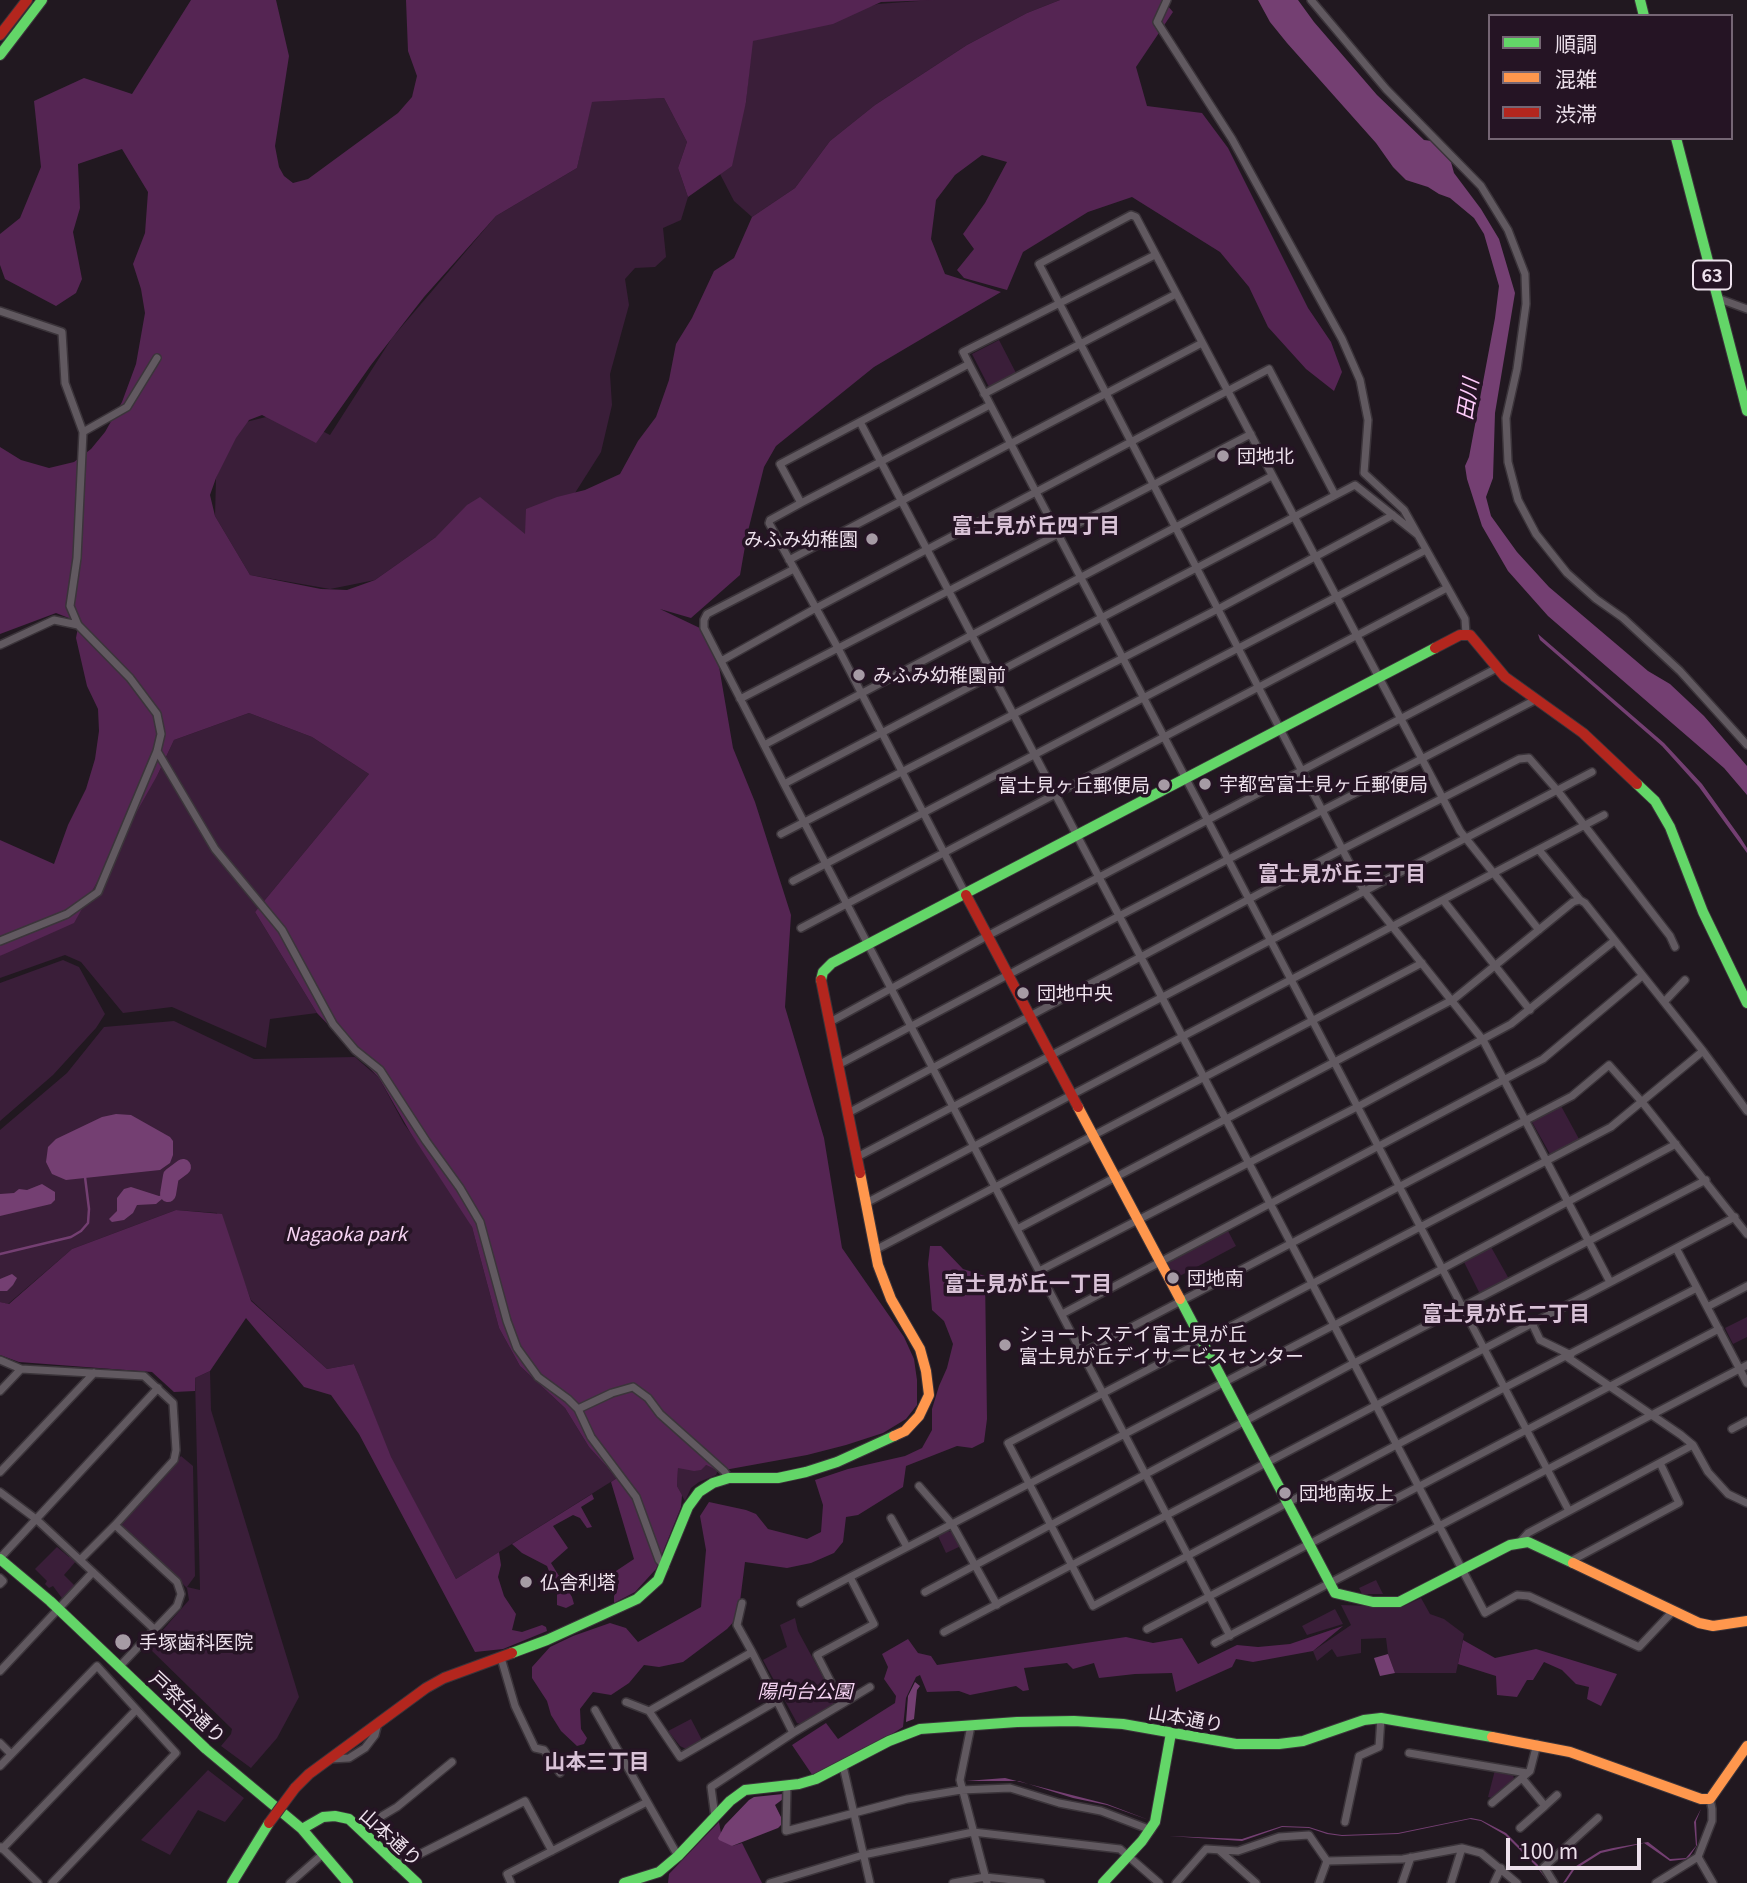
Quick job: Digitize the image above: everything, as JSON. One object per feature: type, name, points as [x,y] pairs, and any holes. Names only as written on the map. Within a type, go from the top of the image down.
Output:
[{"type":"main road","points":[[0,36],[27,0]]},
{"type":"main road","points":[[0,55],[42,0]]},
{"type":"main road","name":"63","points":[[1677,140],[1747,411]]},
{"type":"main road","points":[[232,1883],[295,1788],[309,1774],[426,1688],[444,1678],[600,1618],[637,1600],[658,1580],[688,1507],[699,1492],[713,1483],[729,1478],[778,1478],[837,1462],[905,1431],[919,1416],[929,1395],[926,1371],[920,1349],[891,1299],[875,1250],[821,980],[823,972],[832,962],[1466,634],[1470,635],[1505,677],[1597,744],[1655,801],[1670,827],[1708,924],[1747,1003]]},
{"type":"main road","points":[[966,895],[1335,1593],[1391,1603],[1407,1599],[1510,1545],[1528,1542],[1699,1623],[1713,1626],[1747,1621]]},
{"type":"main road","name":"戸祭台通り","points":[[0,1559],[58,1609],[206,1749],[302,1829],[348,1883]]},
{"type":"main road","name":"山本通り","points":[[624,1883],[650,1877],[678,1856],[730,1801],[745,1790],[816,1779],[908,1732],[1017,1722],[1124,1724],[1236,1744],[1279,1744],[1303,1741],[1364,1720],[1381,1718],[1570,1752],[1701,1799],[1710,1799]]},
{"type":"main road","points":[[1104,1883],[1151,1830],[1158,1813],[1171,1733]]},
{"type":"main road","points":[[1710,1799],[1747,1746]]},
{"type":"main road","name":"山本通り","points":[[302,1829],[317,1819],[329,1816],[349,1819],[417,1883]]},
{"type":"street","points":[[1167,0],[1157,22],[1232,138],[1342,339],[1360,380],[1367,420],[1364,473],[1404,510],[1465,619],[1466,634]]},
{"type":"street","points":[[1311,0],[1386,89],[1481,186],[1508,230],[1525,274],[1526,304],[1517,369],[1506,418],[1508,462],[1518,499],[1536,534],[1567,573],[1596,599],[1623,618],[1680,671],[1747,746]]},
{"type":"street","points":[[1539,930],[1465,838],[1356,637],[1136,217],[1131,215],[1039,264],[1364,891],[1483,1040],[1611,1282]]},
{"type":"street","points":[[1155,255],[963,352],[1569,1511]]},
{"type":"street","points":[[984,394],[1176,294]]},
{"type":"street","points":[[1717,298],[1747,309]]},
{"type":"street","points":[[0,311],[61,332],[65,383],[83,432],[77,558],[71,606],[78,625],[130,678],[157,715],[161,734],[157,751],[98,892],[67,914],[0,941]]},
{"type":"street","points":[[789,560],[1011,446],[1202,343]]},
{"type":"street","points":[[83,432],[127,407],[156,358]]},
{"type":"street","points":[[801,503],[780,464],[969,364]]},
{"type":"street","points":[[720,661],[1269,369],[1335,495]]},
{"type":"street","points":[[966,895],[839,650],[769,523],[801,503],[990,405]]},
{"type":"street","points":[[860,422],[1485,1613],[1517,1595],[1529,1596],[1639,1647],[1673,1612]]},
{"type":"street","points":[[740,699],[950,593],[1251,434]]},
{"type":"street","points":[[764,745],[1272,476]]},
{"type":"street","points":[[784,784],[1355,485],[1418,535]]},
{"type":"street","points":[[781,834],[1218,609],[1393,515]]},
{"type":"street","points":[[793,881],[1426,550]]},
{"type":"street","points":[[794,569],[707,614],[704,628],[1230,1636]]},
{"type":"street","points":[[801,928],[1447,588]]},
{"type":"street","points":[[0,645],[54,620],[78,625]]},
{"type":"street","points":[[830,1022],[987,936],[1497,667]]},
{"type":"street","points":[[838,1065],[1535,700]]},
{"type":"street","points":[[157,751],[215,849],[282,930],[333,1024],[355,1050],[380,1070],[460,1188],[480,1222],[506,1321],[517,1349],[538,1377],[578,1409],[591,1437],[636,1497],[659,1560],[665,1567]]},
{"type":"street","points":[[848,1112],[1343,849],[1519,759],[1529,758],[1557,790],[1670,936],[1675,947]]},
{"type":"street","points":[[857,1157],[1592,772]]},
{"type":"street","points":[[866,1202],[1604,815]]},
{"type":"street","points":[[1539,850],[1664,1002],[1747,1111]]},
{"type":"street","points":[[1443,900],[1530,1010]]},
{"type":"street","points":[[1017,1229],[1451,1000],[1573,902],[1580,900]]},
{"type":"street","points":[[1039,1270],[1483,1040],[1530,1010],[1614,941]]},
{"type":"street","points":[[875,1250],[1422,963]]},
{"type":"street","points":[[1062,1314],[1543,1059],[1642,976]]},
{"type":"street","points":[[1664,1002],[1685,980]]},
{"type":"street","points":[[1697,1288],[1093,1606],[1008,1443],[1611,1127],[1703,1051]]},
{"type":"street","points":[[1082,1353],[1572,1096],[1609,1065],[1706,1180],[1747,1234]]},
{"type":"street","points":[[801,1603],[1676,1144]]},
{"type":"street","points":[[925,1592],[1354,1363],[1706,1180]]},
{"type":"street","points":[[944,1632],[1735,1217]]},
{"type":"street","points":[[1676,1248],[1718,1329],[1743,1367],[1747,1384]]},
{"type":"street","points":[[1707,1307],[1747,1286]]},
{"type":"street","points":[[1532,1323],[1540,1340],[1569,1356],[1693,1445],[1708,1472],[1728,1494],[1747,1503]]},
{"type":"street","points":[[1147,1629],[1718,1329]]},
{"type":"street","points":[[0,1360],[21,1369],[144,1376],[173,1403],[176,1450],[174,1460],[80,1560]]},
{"type":"street","points":[[1215,1643],[1743,1367]]},
{"type":"street","points":[[0,1391],[21,1369]]},
{"type":"street","points":[[0,1472],[94,1373]]},
{"type":"street","points":[[578,1409],[612,1393],[633,1387],[648,1398],[660,1414],[729,1478]]},
{"type":"street","points":[[0,1559],[158,1388]]},
{"type":"street","points":[[1732,1429],[1747,1421]]},
{"type":"street","points":[[1520,1542],[1528,1533],[1693,1445]]},
{"type":"street","points":[[1569,1562],[1678,1503],[1660,1463]]},
{"type":"street","points":[[919,1486],[952,1524],[997,1605]]},
{"type":"street","points":[[0,1492],[36,1519],[154,1629]]},
{"type":"street","points":[[891,1518],[907,1547]]},
{"type":"street","points":[[115,1525],[177,1583],[181,1594],[177,1606],[119,1667]]},
{"type":"street","points":[[0,1671],[93,1572]]},
{"type":"street","points":[[842,1704],[817,1655],[874,1623],[850,1577]]},
{"type":"street","points":[[0,1578],[3,1581],[0,1584]]},
{"type":"street","points":[[743,1603],[737,1625],[793,1733]]},
{"type":"street","points":[[649,1711],[752,1652]]},
{"type":"street","points":[[501,1658],[515,1706],[535,1748],[544,1751],[560,1773]]},
{"type":"street","points":[[0,1766],[97,1666],[176,1753],[51,1883]]},
{"type":"street","points":[[715,1817],[711,1787],[870,1687]]},
{"type":"street","points":[[626,1702],[649,1711],[680,1758],[777,1702]]},
{"type":"street","points":[[38,1883],[1,1848],[136,1710]]},
{"type":"street","points":[[595,1710],[678,1856]]},
{"type":"street","points":[[1345,1822],[1359,1756],[1379,1747],[1381,1718]]},
{"type":"street","points":[[971,1726],[960,1780],[986,1880]]},
{"type":"street","points":[[0,1743],[11,1754]]},
{"type":"street","points":[[1492,1803],[1524,1775],[1537,1744]]},
{"type":"street","points":[[1409,1753],[1524,1775],[1545,1806]]},
{"type":"street","points":[[360,1829],[397,1807],[452,1762]]},
{"type":"street","points":[[843,1766],[870,1883]]},
{"type":"street","points":[[787,1785],[786,1831],[907,1799],[961,1790],[1010,1788],[1059,1803],[1101,1811],[1151,1830]]},
{"type":"street","points":[[1520,1828],[1557,1796]]},
{"type":"street","points":[[1656,1883],[1698,1857],[1712,1821],[1713,1808],[1710,1799]]},
{"type":"street","points":[[397,1866],[525,1801],[552,1851]]},
{"type":"street","points":[[511,1883],[507,1874],[647,1802]]},
{"type":"street","points":[[1554,1883],[1544,1867],[1598,1818]]},
{"type":"street","points":[[770,1883],[863,1855],[973,1832],[1120,1849],[1159,1883]]},
{"type":"street","points":[[1176,1883],[1206,1849],[1238,1851],[1279,1837],[1309,1835],[1327,1861]]},
{"type":"street","points":[[1451,1883],[1462,1849]]},
{"type":"street","points":[[1327,1861],[1411,1857],[1462,1849],[1481,1853],[1517,1883]]},
{"type":"street","points":[[1219,1851],[1250,1881]]},
{"type":"street","points":[[290,1883],[324,1853]]},
{"type":"street","points":[[1402,1883],[1411,1857]]},
{"type":"street","points":[[1698,1857],[1713,1883]]},
{"type":"street","points":[[1319,1883],[1327,1861]]},
{"type":"street","points":[[1494,1883],[1501,1868]]},
{"type":"street","points":[[953,1883],[986,1880],[1038,1883]]},
{"type":"green space","points":[[932,0],[1060,0],[1027,13],[967,45],[875,105],[830,141],[795,188],[752,217],[734,201],[720,174],[746,102],[752,41],[878,4]]},
{"type":"green space","points":[[664,98],[687,142],[678,168],[688,197],[681,220],[663,228],[666,257],[655,267],[635,268],[625,279],[629,305],[610,374],[612,405],[601,452],[575,493],[525,535],[436,537],[375,580],[330,589],[250,575],[215,516],[216,478],[238,424],[286,412],[330,435],[392,338],[496,216],[577,168],[591,102]]},
{"type":"green space","points":[[999,340],[1016,373],[989,387],[972,354]]},
{"type":"green space","points":[[249,713],[312,737],[369,774],[255,912],[317,1013],[270,1019],[266,1048],[172,1007],[123,1013],[81,962],[65,955],[0,978],[0,956],[158,774],[174,740]]},
{"type":"green space","points":[[63,960],[79,967],[105,1014],[96,1028],[53,1075],[0,1121],[0,983]]},
{"type":"green space","name":"Nagaoka park","points":[[174,1021],[254,1059],[355,1057],[379,1078],[404,1124],[454,1192],[472,1227],[499,1328],[520,1366],[565,1408],[589,1447],[617,1478],[456,1579],[390,1457],[354,1364],[327,1369],[251,1300],[217,1213],[176,1210],[72,1249],[8,1304],[0,1302],[0,1130],[67,1073],[104,1027]]},
{"type":"green space","points":[[1561,1106],[1579,1139],[1550,1154],[1532,1122]]},
{"type":"green space","points":[[1227,1229],[1236,1246],[1176,1278],[1168,1264],[1169,1260]]},
{"type":"green space","points":[[1491,1247],[1509,1279],[1480,1294],[1464,1262]]},
{"type":"green space","points":[[1747,1317],[1747,1337],[1733,1344],[1725,1328]]},
{"type":"green space","points":[[210,1371],[211,1410],[299,1697],[277,1738],[251,1768],[221,1746],[232,1729],[148,1647],[189,1600],[187,1588],[119,1523],[181,1456],[193,1466],[195,1576],[187,1587],[200,1590],[195,1378]]},
{"type":"green space","points":[[706,1465],[718,1470],[716,1475],[691,1488],[685,1501],[677,1486],[678,1468]]},
{"type":"green space","points":[[947,1531],[953,1532],[961,1546],[946,1553],[938,1536]]},
{"type":"green space","points":[[57,1547],[77,1560],[64,1575],[80,1591],[67,1605],[53,1586],[49,1588],[45,1584],[47,1581],[35,1569]]},
{"type":"green space","points":[[1376,1580],[1383,1594],[1362,1594],[1359,1588]]},
{"type":"green space","points":[[1421,1598],[1430,1614],[1444,1619],[1464,1634],[1456,1673],[1395,1673],[1386,1638],[1361,1639],[1361,1653],[1337,1657],[1332,1649],[1317,1661],[1313,1651],[1351,1625],[1341,1605],[1402,1607]]},
{"type":"green space","points":[[1335,1609],[1343,1624],[1307,1635],[1302,1626]]},
{"type":"green space","name":"陽向台公園","points":[[795,1618],[798,1631],[835,1699],[833,1704],[803,1725],[797,1723],[763,1660],[787,1647],[780,1625]]},
{"type":"green space","points":[[691,1719],[702,1740],[686,1749],[680,1746],[668,1731]]},
{"type":"green space","points":[[208,1770],[244,1798],[225,1822],[198,1810],[170,1855],[141,1840]]},
{"type":"green space","points":[[1495,1770],[1513,1774],[1514,1779],[1492,1798],[1488,1797]]},
{"type":"shaded area","points":[[191,0],[276,0],[289,56],[275,146],[279,167],[284,176],[293,183],[308,179],[398,113],[412,97],[417,76],[408,51],[406,0],[935,0],[881,2],[833,24],[753,41],[746,102],[732,166],[688,197],[678,168],[687,142],[664,98],[592,102],[577,168],[496,216],[424,297],[371,365],[316,443],[262,415],[249,420],[236,438],[210,495],[215,516],[250,575],[321,589],[347,590],[375,580],[436,537],[467,505],[480,497],[525,534],[526,509],[585,490],[620,474],[638,441],[656,417],[669,380],[676,344],[692,318],[714,271],[734,258],[752,217],[795,188],[830,141],[875,105],[967,45],[1027,13],[1060,0],[1163,0],[1173,12],[1136,67],[1147,106],[1202,113],[1228,148],[1308,308],[1331,342],[1342,372],[1334,391],[1306,369],[1268,327],[1249,287],[1220,252],[1132,197],[1088,212],[1023,252],[1007,290],[964,278],[957,270],[974,249],[963,234],[985,203],[1007,162],[982,155],[955,175],[936,200],[931,239],[945,274],[1001,292],[874,367],[776,446],[764,467],[740,575],[691,618],[660,609],[704,630],[716,649],[733,748],[755,802],[791,915],[785,1007],[824,1138],[842,1248],[904,1337],[914,1359],[917,1405],[906,1419],[883,1433],[846,1445],[719,1471],[706,1465],[701,1470],[694,1471],[678,1468],[677,1486],[682,1495],[681,1507],[656,1569],[635,1592],[614,1603],[618,1588],[616,1571],[634,1559],[611,1482],[617,1478],[589,1447],[565,1408],[520,1366],[499,1328],[472,1227],[410,1132],[379,1078],[317,1013],[255,912],[369,774],[312,737],[249,713],[174,740],[158,774],[74,923],[0,956],[0,840],[54,864],[68,825],[86,789],[95,759],[99,731],[98,709],[87,686],[76,638],[79,622],[56,613],[0,634],[0,447],[21,460],[49,468],[74,462],[91,449],[105,432],[122,402],[136,364],[145,313],[133,264],[145,233],[148,192],[122,149],[78,164],[80,208],[73,232],[82,279],[76,293],[56,306],[5,279],[0,265],[0,234],[20,218],[41,167],[34,101],[84,78],[132,94]]},
{"type":"shaded area","points":[[1258,0],[1298,0],[1377,95],[1424,140],[1432,141],[1451,162],[1454,173],[1481,209],[1499,239],[1515,293],[1495,413],[1493,478],[1486,497],[1491,516],[1517,552],[1549,587],[1648,671],[1670,684],[1704,716],[1747,766],[1747,795],[1724,768],[1548,616],[1508,571],[1482,526],[1465,466],[1469,457],[1499,286],[1484,234],[1474,218],[1450,198],[1406,180],[1393,167],[1376,143],[1270,22]]},
{"type":"shaded area","points":[[1538,634],[1664,743],[1702,784],[1740,837],[1747,853],[1699,787],[1662,746],[1540,640]]},
{"type":"shaded area","points":[[131,1115],[170,1137],[173,1141],[173,1155],[170,1163],[160,1170],[66,1180],[52,1174],[46,1162],[48,1147],[56,1139],[102,1117]]},
{"type":"shaded area","points":[[42,1184],[55,1192],[55,1200],[51,1204],[0,1216],[0,1194],[14,1193],[19,1189],[27,1190]]},
{"type":"shaded area","points":[[131,1187],[159,1196],[168,1194],[156,1204],[137,1205],[133,1213],[124,1220],[112,1222],[109,1219],[117,1211],[117,1198],[124,1189]]},
{"type":"shaded area","points":[[176,1210],[222,1214],[251,1301],[327,1369],[354,1364],[391,1457],[456,1579],[499,1552],[501,1565],[498,1577],[504,1596],[516,1614],[512,1630],[522,1632],[542,1625],[547,1631],[503,1649],[475,1652],[359,1434],[331,1395],[304,1387],[246,1318],[210,1371],[195,1378],[195,1391],[174,1392],[152,1372],[19,1362],[0,1355],[0,1302],[9,1304],[72,1249]]},
{"type":"shaded area","points":[[930,1246],[941,1246],[963,1269],[985,1276],[987,1419],[984,1442],[972,1448],[957,1446],[906,1466],[903,1487],[858,1515],[846,1517],[843,1542],[834,1553],[811,1563],[787,1568],[745,1562],[738,1617],[727,1629],[683,1662],[659,1667],[644,1665],[629,1683],[611,1695],[593,1692],[580,1709],[581,1729],[587,1738],[584,1744],[577,1746],[561,1731],[551,1715],[547,1701],[532,1678],[532,1667],[550,1647],[573,1636],[610,1623],[626,1628],[638,1642],[701,1607],[706,1550],[700,1516],[709,1502],[746,1510],[756,1514],[768,1529],[807,1539],[821,1532],[823,1505],[815,1480],[848,1469],[905,1456],[922,1448],[932,1430],[932,1409],[953,1344],[944,1321],[932,1310],[928,1264]]},
{"type":"shaded area","points":[[12,1274],[17,1278],[13,1285],[7,1291],[0,1291],[0,1279]]},
{"type":"shaded area","points":[[592,1494],[594,1499],[581,1507],[592,1527],[587,1528],[580,1518],[573,1515],[553,1526],[568,1548],[551,1563],[572,1597],[574,1604],[566,1608],[557,1605],[557,1592],[547,1566],[522,1553],[512,1544]]},
{"type":"shaded area","points":[[1343,1626],[1313,1651],[1253,1662],[1236,1659],[1232,1667],[1176,1692],[1172,1673],[1099,1678],[1094,1663],[1073,1669],[1067,1663],[1024,1668],[1029,1690],[1023,1691],[1016,1686],[970,1695],[959,1691],[927,1692],[920,1675],[916,1677],[906,1698],[903,1727],[884,1739],[813,1776],[792,1745],[826,1723],[838,1739],[895,1703],[896,1696],[884,1679],[888,1667],[882,1654],[908,1639],[918,1653],[931,1656],[937,1665],[1126,1637],[1153,1643],[1182,1638],[1198,1664],[1237,1645],[1258,1647],[1290,1644]]},
{"type":"shaded area","points":[[1463,1640],[1495,1658],[1536,1649],[1617,1674],[1601,1706],[1587,1699],[1589,1687],[1576,1684],[1562,1670],[1544,1662],[1533,1680],[1527,1680],[1517,1697],[1497,1695],[1496,1676],[1458,1664]]},
{"type":"shaded area","points":[[1388,1654],[1395,1673],[1380,1676],[1374,1658]]},
{"type":"shaded area","points":[[915,1682],[920,1686],[917,1690],[914,1719],[906,1722],[908,1696]]},
{"type":"shaded area","points":[[1005,1778],[1017,1781],[966,1781]]},
{"type":"shaded area","points":[[1028,1784],[1107,1804],[1149,1820],[1107,1805]]},
{"type":"shaded area","points":[[783,1794],[783,1799],[775,1805],[781,1817],[781,1825],[778,1828],[732,1846],[719,1840],[725,1825],[749,1800]]},
{"type":"shaded area","points":[[1701,1809],[1696,1821],[1697,1845],[1688,1859],[1670,1861],[1644,1843],[1601,1853],[1574,1870],[1563,1883],[1573,1868],[1600,1851],[1613,1848],[1648,1842],[1670,1859],[1686,1858],[1696,1846],[1694,1822]]},
{"type":"shaded area","points":[[1471,1818],[1481,1820],[1506,1833],[1538,1865],[1549,1883],[1505,1835],[1481,1821],[1470,1819],[1398,1834],[1342,1836],[1309,1828],[1282,1827],[1242,1841],[1169,1836],[1242,1839],[1282,1826],[1309,1827],[1342,1835],[1398,1833]]},
{"type":"shaded area","points":[[719,1822],[721,1833],[732,1846],[742,1843],[762,1883],[668,1883],[669,1874]]},
{"type":"waterway","points":[[168,1194],[171,1176],[183,1167]]},
{"type":"waterway","points":[[0,1254],[71,1237],[81,1231],[88,1223],[85,1177]]},
{"type":"traffic: fast","points":[[0,55],[42,0]]},
{"type":"traffic: fast","points":[[1640,0],[1644,14]]},
{"type":"traffic: fast","points":[[1677,140],[1747,411]]},
{"type":"traffic: fast","points":[[821,980],[823,972],[832,963],[1435,648]]},
{"type":"traffic: fast","points":[[1637,784],[1655,801],[1670,827],[1703,912],[1747,1003]]},
{"type":"traffic: fast","points":[[1180,1299],[1335,1593],[1373,1602],[1399,1602],[1510,1545],[1528,1542],[1573,1563]]},
{"type":"traffic: fast","points":[[512,1653],[637,1599],[658,1580],[688,1507],[699,1492],[713,1483],[729,1478],[778,1478],[806,1472],[837,1462],[894,1436]]},
{"type":"traffic: fast","points":[[0,1559],[50,1601],[206,1749],[302,1829],[348,1883]]},
{"type":"traffic: fast","points":[[624,1883],[659,1872],[678,1856],[730,1801],[745,1790],[799,1784],[816,1779],[889,1741],[920,1729],[1074,1721],[1123,1724],[1236,1744],[1279,1744],[1303,1741],[1364,1720],[1381,1718],[1492,1737]]},
{"type":"traffic: fast","points":[[1103,1883],[1142,1841],[1155,1822],[1171,1733]]},
{"type":"traffic: fast","points":[[302,1829],[323,1817],[349,1819],[417,1883]]},
{"type":"traffic: fast","points":[[232,1883],[269,1823]]},
{"type":"traffic: slow","points":[[1078,1107],[1180,1299]]},
{"type":"traffic: slow","points":[[860,1173],[878,1265],[891,1299],[920,1349],[926,1371],[929,1395],[919,1416],[905,1431],[894,1436]]},
{"type":"traffic: slow","points":[[1573,1563],[1699,1623],[1713,1626],[1747,1621]]},
{"type":"traffic: slow","points":[[1492,1737],[1570,1752],[1701,1799],[1710,1799],[1747,1746]]},
{"type":"traffic: jam","points":[[0,35],[27,0]]},
{"type":"traffic: jam","points":[[1435,648],[1460,635],[1470,635],[1505,677],[1583,733],[1637,784]]},
{"type":"traffic: jam","points":[[966,895],[1078,1107]]},
{"type":"traffic: jam","points":[[821,980],[860,1173]]},
{"type":"traffic: jam","points":[[295,1788],[309,1774],[426,1688],[444,1678],[512,1653]]},
{"type":"traffic: jam","points":[[269,1823],[295,1788]]},
{"type":"place","name":"団地北","points":[[1223,456]]},
{"type":"place","name":"みふみ幼稚園","points":[[872,539]]},
{"type":"place","name":"みふみ幼稚園前","points":[[859,675]]},
{"type":"place","name":"宇都宮富士見ヶ丘郵便局","points":[[1205,784]]},
{"type":"place","name":"富士見ヶ丘郵便局","points":[[1164,785]]},
{"type":"place","name":"団地中央","points":[[1023,993]]},
{"type":"place","name":"団地南","points":[[1173,1278]]},
{"type":"place","name":"ショートステイ富士見が丘 富士見が丘デイサービスセンター","points":[[1005,1345]]},
{"type":"place","name":"団地南坂上","points":[[1285,1493]]},
{"type":"place","name":"仏舎利塔","points":[[526,1582]]},
{"type":"place","name":"手塚歯科医院","points":[[123,1642]]},
{"type":"district","name":"富士見が丘四丁目","points":[[1036,525]]},
{"type":"district","name":"富士見が丘三丁目","points":[[1342,873]]},
{"type":"district","name":"富士見が丘一丁目","points":[[1028,1283]]},
{"type":"district","name":"富士見が丘二丁目","points":[[1506,1313]]},
{"type":"district","name":"山本三丁目","points":[[597,1761]]},
{"type":"water label","name":"田川","points":[[1467,399]]}]
